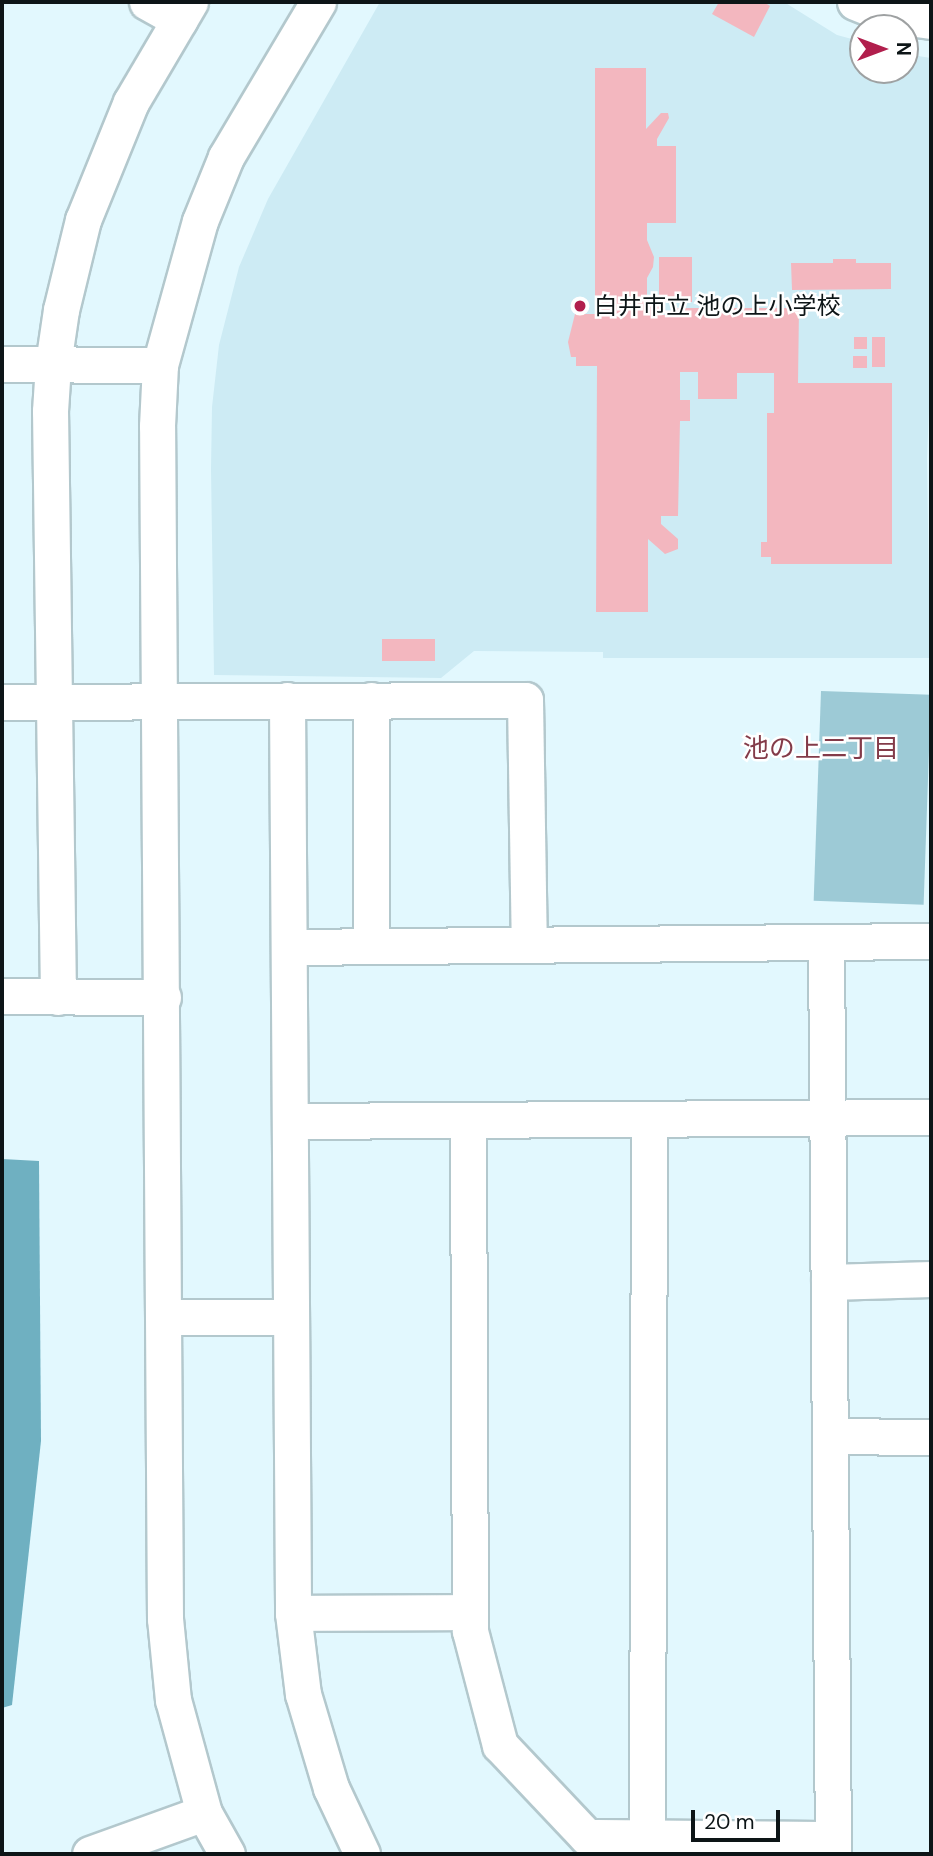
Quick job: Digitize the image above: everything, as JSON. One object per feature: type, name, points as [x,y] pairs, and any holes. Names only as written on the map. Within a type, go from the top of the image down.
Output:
[{"type":"street","points":[[58,997],[50,411],[53,364],[61,310],[83,220],[131,102],[184,11],[147,2]]},
{"type":"street","points":[[227,1854],[204,1813],[173,1700],[165,1619],[163,998],[157,426],[160,365],[200,221],[226,157],[318,2]]},
{"type":"street","points":[[855,2],[887,15],[931,21]]},
{"type":"street","points":[[2,364],[160,365]]},
{"type":"street","points":[[287,700],[293,1613],[307,1707],[331,1788],[362,1854]]},
{"type":"street","points":[[371,700],[371,946]]},
{"type":"street","points":[[2,702],[525,700],[529,944]]},
{"type":"street","points":[[289,947],[931,941]]},
{"type":"street","points":[[468,1120],[470,1631],[500,1745],[587,1837],[833,1847],[826,942]]},
{"type":"street","points":[[2,996],[163,998]]},
{"type":"street","points":[[290,1121],[931,1117]]},
{"type":"street","points":[[647,1838],[649,1119]]},
{"type":"street","points":[[829,1282],[931,1279]]},
{"type":"street","points":[[164,1317],[291,1317]]},
{"type":"street","points":[[830,1436],[931,1437]]},
{"type":"street","points":[[293,1613],[470,1612]]},
{"type":"street","points":[[90,1854],[154,1844],[204,1813]]},
{"type":"shaded area","name":"白井市立 池の上小学校","points":[[380,2],[784,2],[837,35],[849,38],[849,84],[919,84],[919,56],[931,58],[931,356],[927,459],[930,658],[603,658],[603,652],[474,651],[441,678],[214,675],[211,469],[212,407],[219,345],[239,267],[268,199]]},
{"type":"shaded area","points":[[821,691],[931,695],[924,905],[814,901]]},
{"type":"shaded area","points":[[2,1159],[39,1161],[41,1441],[12,1705],[2,1708]]},
{"type":"building","points":[[719,2],[764,2],[770,6],[754,37],[712,14]]},
{"type":"building","points":[[595,68],[646,68],[646,129],[661,113],[668,113],[669,118],[657,139],[657,146],[676,146],[676,223],[647,223],[647,240],[654,257],[653,267],[647,278],[647,296],[659,296],[659,257],[692,257],[692,302],[662,302],[662,315],[676,315],[676,308],[799,308],[798,383],[892,383],[892,564],[771,564],[771,557],[761,557],[761,542],[767,542],[767,413],[774,413],[774,373],[737,373],[737,399],[698,399],[698,372],[680,372],[680,400],[690,400],[690,421],[680,421],[678,516],[661,516],[661,524],[678,539],[678,549],[665,554],[648,539],[648,612],[596,612],[597,366],[576,366],[576,357],[571,357],[568,342],[575,314],[595,314]]},
{"type":"building","points":[[833,259],[856,259],[856,263],[891,263],[891,289],[792,290],[791,263],[833,263]]},
{"type":"building","points":[[854,337],[867,337],[867,349],[854,349]]},
{"type":"building","points":[[872,337],[885,337],[885,367],[872,367]]},
{"type":"building","points":[[853,356],[867,356],[867,368],[853,368]]},
{"type":"building","points":[[382,639],[435,639],[435,661],[382,661]]},
{"type":"place","name":"白井市立 池の上小学校","points":[[580,306]]},
{"type":"district","name":"池の上二丁目","points":[[821,749]]}]
